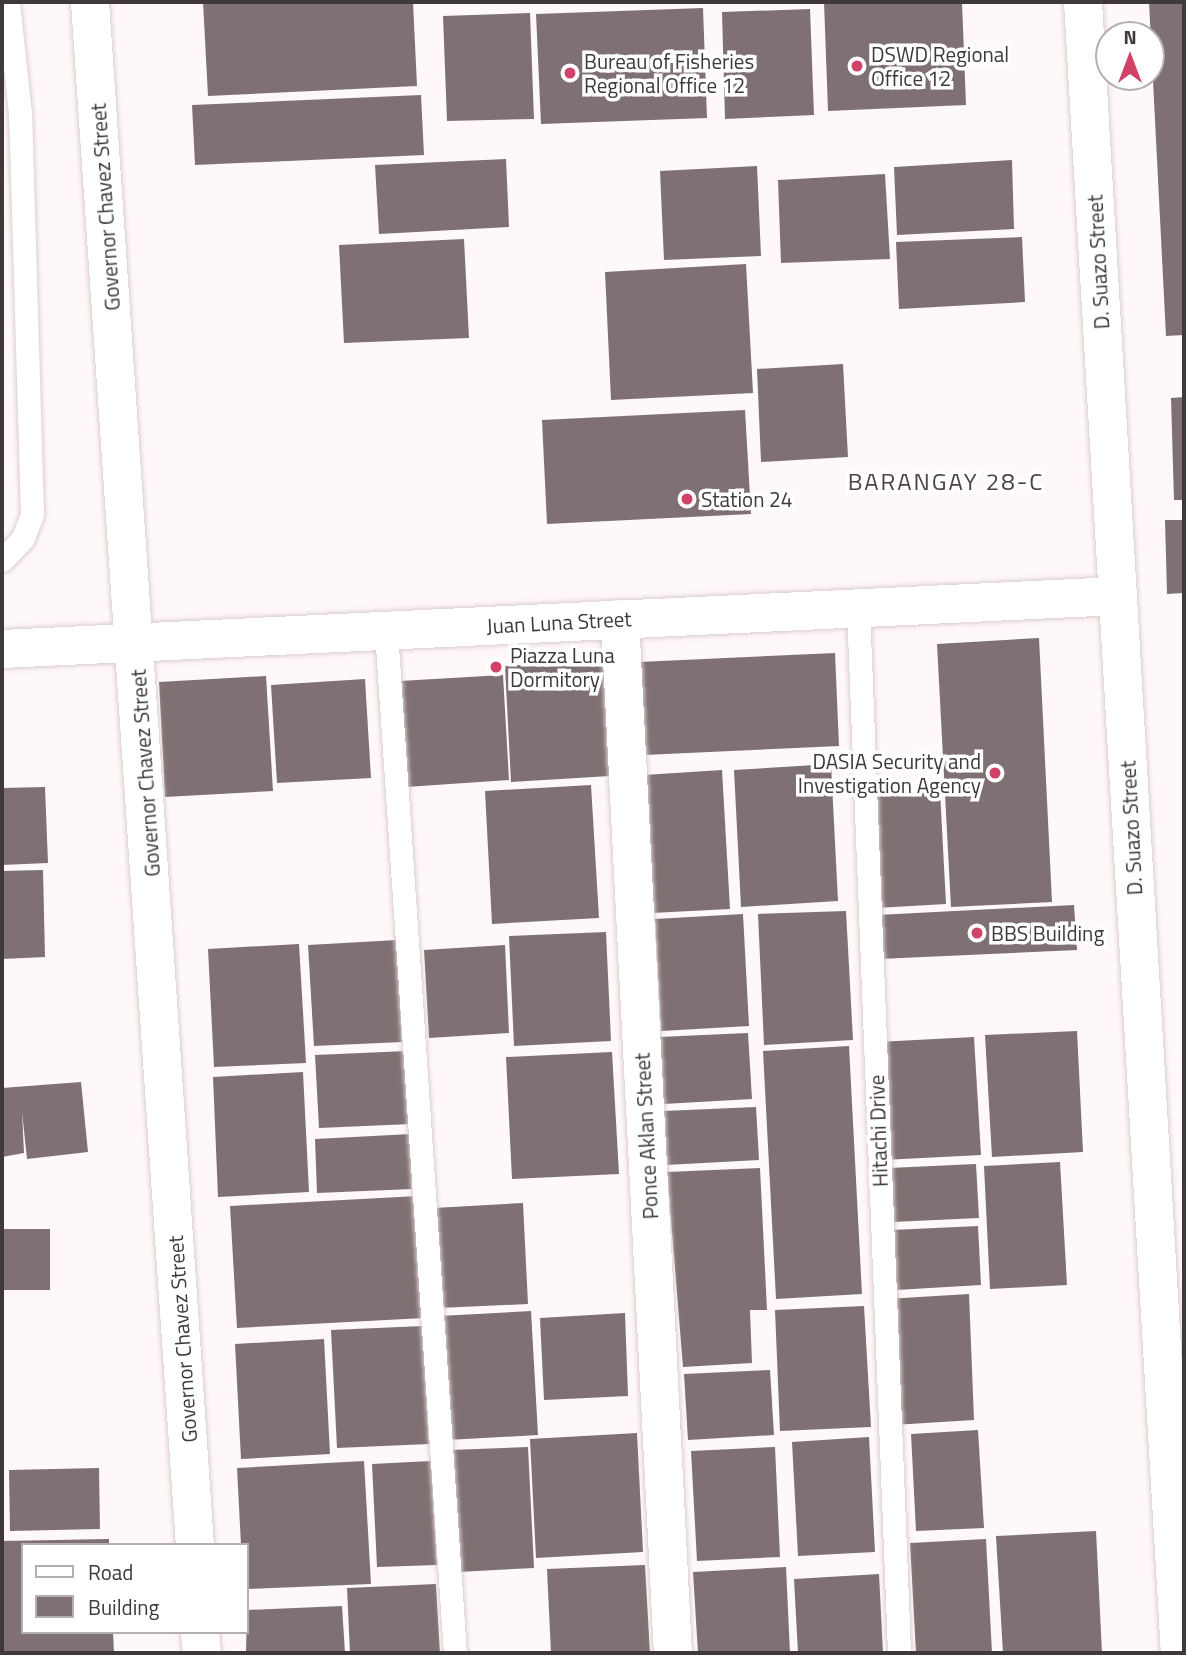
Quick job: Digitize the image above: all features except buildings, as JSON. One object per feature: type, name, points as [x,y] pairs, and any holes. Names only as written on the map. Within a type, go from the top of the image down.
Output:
[{"type":"street","name":"Governor Chavez Street","points":[[90,2],[137,642],[195,1543]]},
{"type":"street","name":"D. Suazo Street","points":[[1083,2],[1180,1653]]},
{"type":"street","name":"Juan Luna Street","points":[[2,649],[1116,596]]},
{"type":"street","name":"Ponce Aklan Street","points":[[620,619],[673,1653]]},
{"type":"street","points":[[200,1634],[202,1653]]},
{"type":"lane","points":[[2,560],[23,538],[32,514],[20,113],[6,33],[8,2]]},
{"type":"lane","name":"Hitachi Drive","points":[[858,608],[899,1653]]},
{"type":"lane","points":[[386,631],[455,1653]]},
{"type":"place","name":"DSWD Regional Office 12","points":[[857,66]]},
{"type":"place","name":"Bureau of Fisheries Regional Office 12","points":[[570,73]]},
{"type":"place","name":"Station 24","points":[[687,499]]},
{"type":"place","name":"Piazza Luna Dormitory","points":[[496,667]]},
{"type":"place","name":"DASIA Security and Investigation Agency","points":[[995,773]]},
{"type":"place","name":"BBS Building","points":[[977,933]]},
{"type":"district","name":"BARANGAY 28-C","points":[[946,482]]}]
